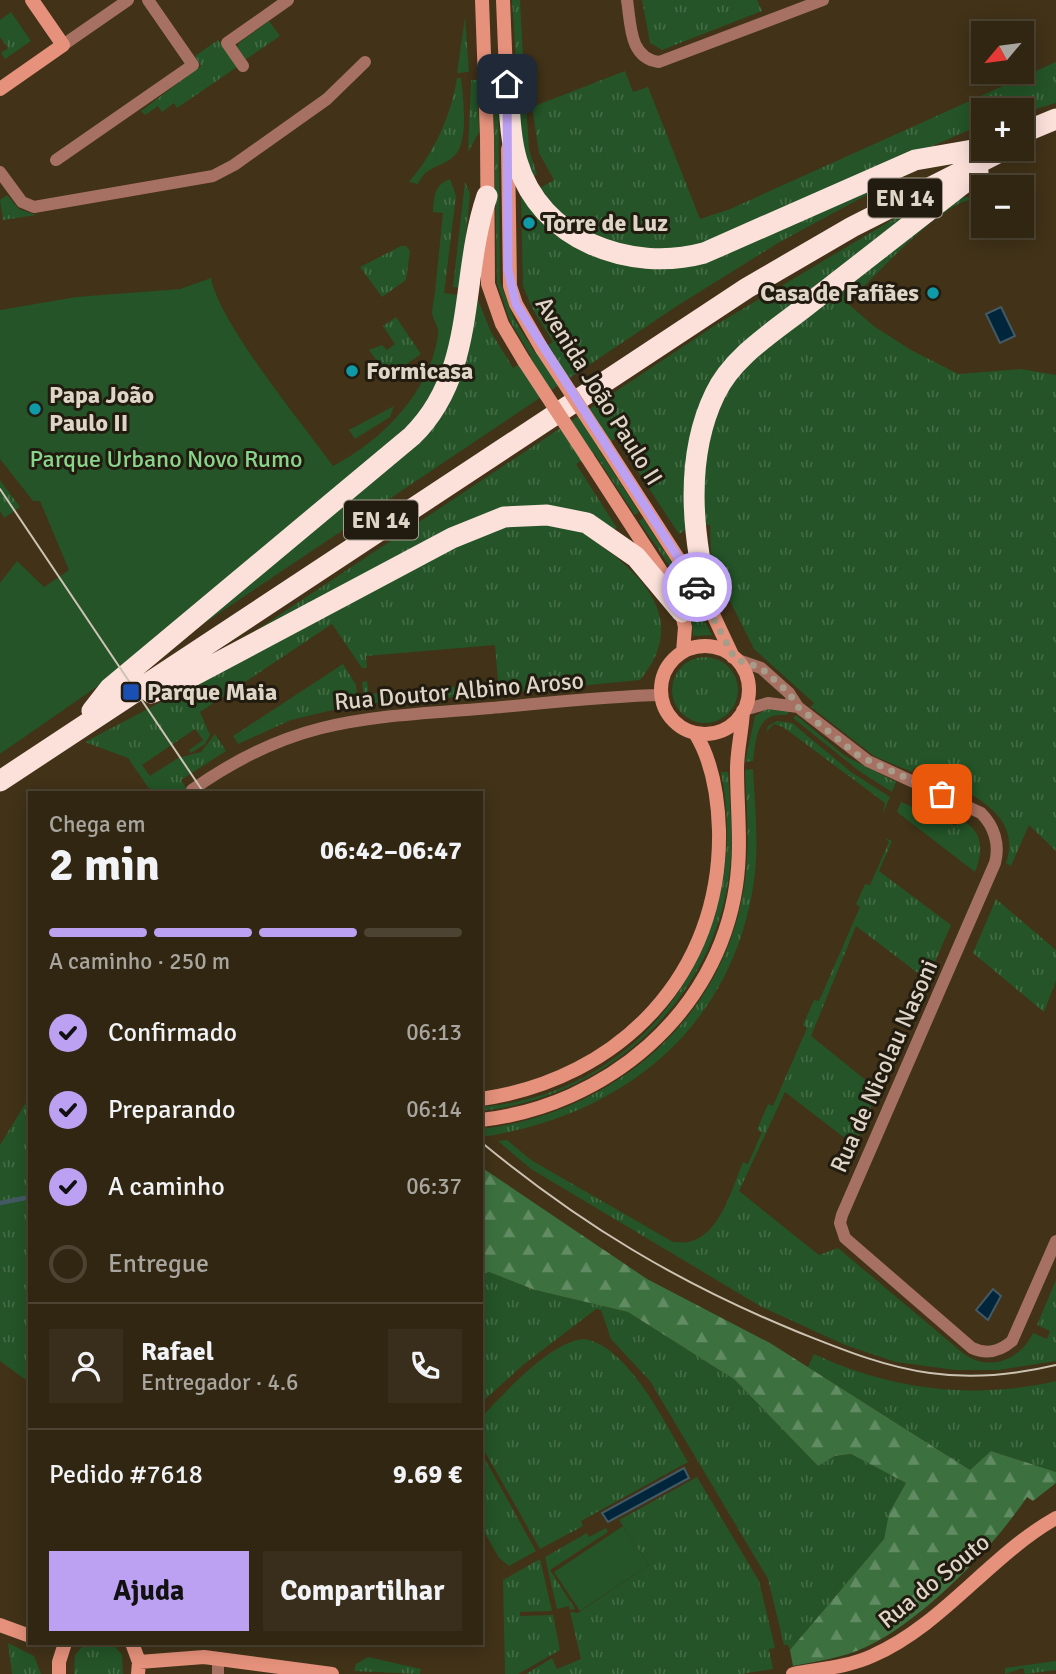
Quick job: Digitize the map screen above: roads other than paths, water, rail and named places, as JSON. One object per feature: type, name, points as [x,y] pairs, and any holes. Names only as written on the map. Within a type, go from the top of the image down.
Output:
[{"type":"highway","points":[[506,65],[514,149],[529,186],[548,212],[574,235],[607,253],[630,258],[670,259],[704,253],[915,160],[971,151]]},
{"type":"highway","points":[[1034,129],[1056,119]]},
{"type":"highway","points":[[1034,137],[1056,127]]},
{"type":"highway","name":"EN 14","points":[[0,781],[680,320],[833,228],[971,156]]},
{"type":"highway","name":"EN 14","points":[[0,771],[101,710],[735,296],[852,227],[983,161]]},
{"type":"highway","points":[[710,608],[697,558],[695,500],[699,444],[716,392],[730,371],[753,349],[992,161]]},
{"type":"highway","points":[[101,710],[110,688],[412,436],[433,412],[451,380],[458,359],[470,260],[487,196]]},
{"type":"highway","points":[[101,710],[187,679],[452,538],[504,517],[547,515],[587,523],[636,557],[682,611]]},
{"type":"main road","points":[[0,89],[64,45],[32,0]]},
{"type":"main road","name":"Avenida João Paulo II","points":[[482,0],[488,284],[502,324],[524,361],[666,579],[682,611],[682,652]]},
{"type":"main road","name":"Avenida João Paulo II","points":[[503,0],[508,270],[516,304],[542,349],[710,608],[734,658]]},
{"type":"main road","points":[[483,1120],[547,1106],[597,1084],[651,1044],[696,990],[720,942],[736,889],[740,841],[737,767],[748,686],[744,671],[734,658],[709,646],[682,652],[667,667],[662,681],[662,695],[672,719],[695,733],[707,734],[726,729],[744,711]]},
{"type":"main road","points":[[483,1099],[539,1087],[591,1064],[642,1023],[682,972],[706,920],[719,852],[718,803],[712,770],[695,733]]},
{"type":"main road","name":"Rua do Souto","points":[[793,1674],[862,1660],[893,1645],[925,1624],[1020,1540],[1056,1518]]},
{"type":"main road","points":[[0,1626],[28,1635]]},
{"type":"main road","points":[[133,1645],[139,1668],[218,1658],[332,1674]]},
{"type":"main road","points":[[58,1646],[59,1674]]},
{"type":"street","points":[[64,45],[128,0]]},
{"type":"street","points":[[57,160],[193,65],[148,0]]},
{"type":"street","points":[[627,0],[636,47],[644,57],[659,62],[823,0]]},
{"type":"street","points":[[243,66],[227,43],[285,1]]},
{"type":"street","points":[[0,172],[22,202],[34,207],[165,187],[213,176],[234,165],[327,99],[365,62]]},
{"type":"street","name":"Rua de Nicolau Nasoni","points":[[734,658],[761,668],[789,693],[798,707],[868,761],[981,813],[995,834],[997,849],[985,887],[842,1215],[840,1223],[845,1238],[972,1348],[987,1352],[1003,1348],[1012,1341],[1056,1241]]},
{"type":"street","name":"Rua Doutor Albino Aroso","points":[[192,790],[239,759],[274,741],[337,722],[662,695]]},
{"type":"street","points":[[744,711],[768,703],[798,707]]},
{"type":"street","points":[[218,1658],[218,1674]]},
{"type":"water","points":[[1001,307],[1015,336],[1000,343],[986,314]]},
{"type":"water","points":[[993,1289],[1001,1296],[988,1320],[976,1310]]},
{"type":"water","points":[[684,1468],[689,1478],[608,1522],[602,1513]]},
{"type":"waterway","points":[[0,1203],[28,1197]]},
{"type":"tram line","points":[[0,489],[203,791]]},
{"type":"tram line","points":[[483,1144],[556,1200],[632,1250],[712,1293],[830,1345],[896,1366],[946,1375],[993,1375],[1056,1365]]},
{"type":"place","name":"Torre de Luz","points":[[529,223]]},
{"type":"place","name":"Casa de Fafiães","points":[[933,293]]},
{"type":"place","name":"Formicasa","points":[[352,371]]},
{"type":"place","name":"Papa João Paulo II","points":[[35,409]]},
{"type":"place","name":"Parque Maia","points":[[131,692]]},
{"type":"park label","name":"Parque Urbano Novo Rumo","points":[[166,459]]}]
